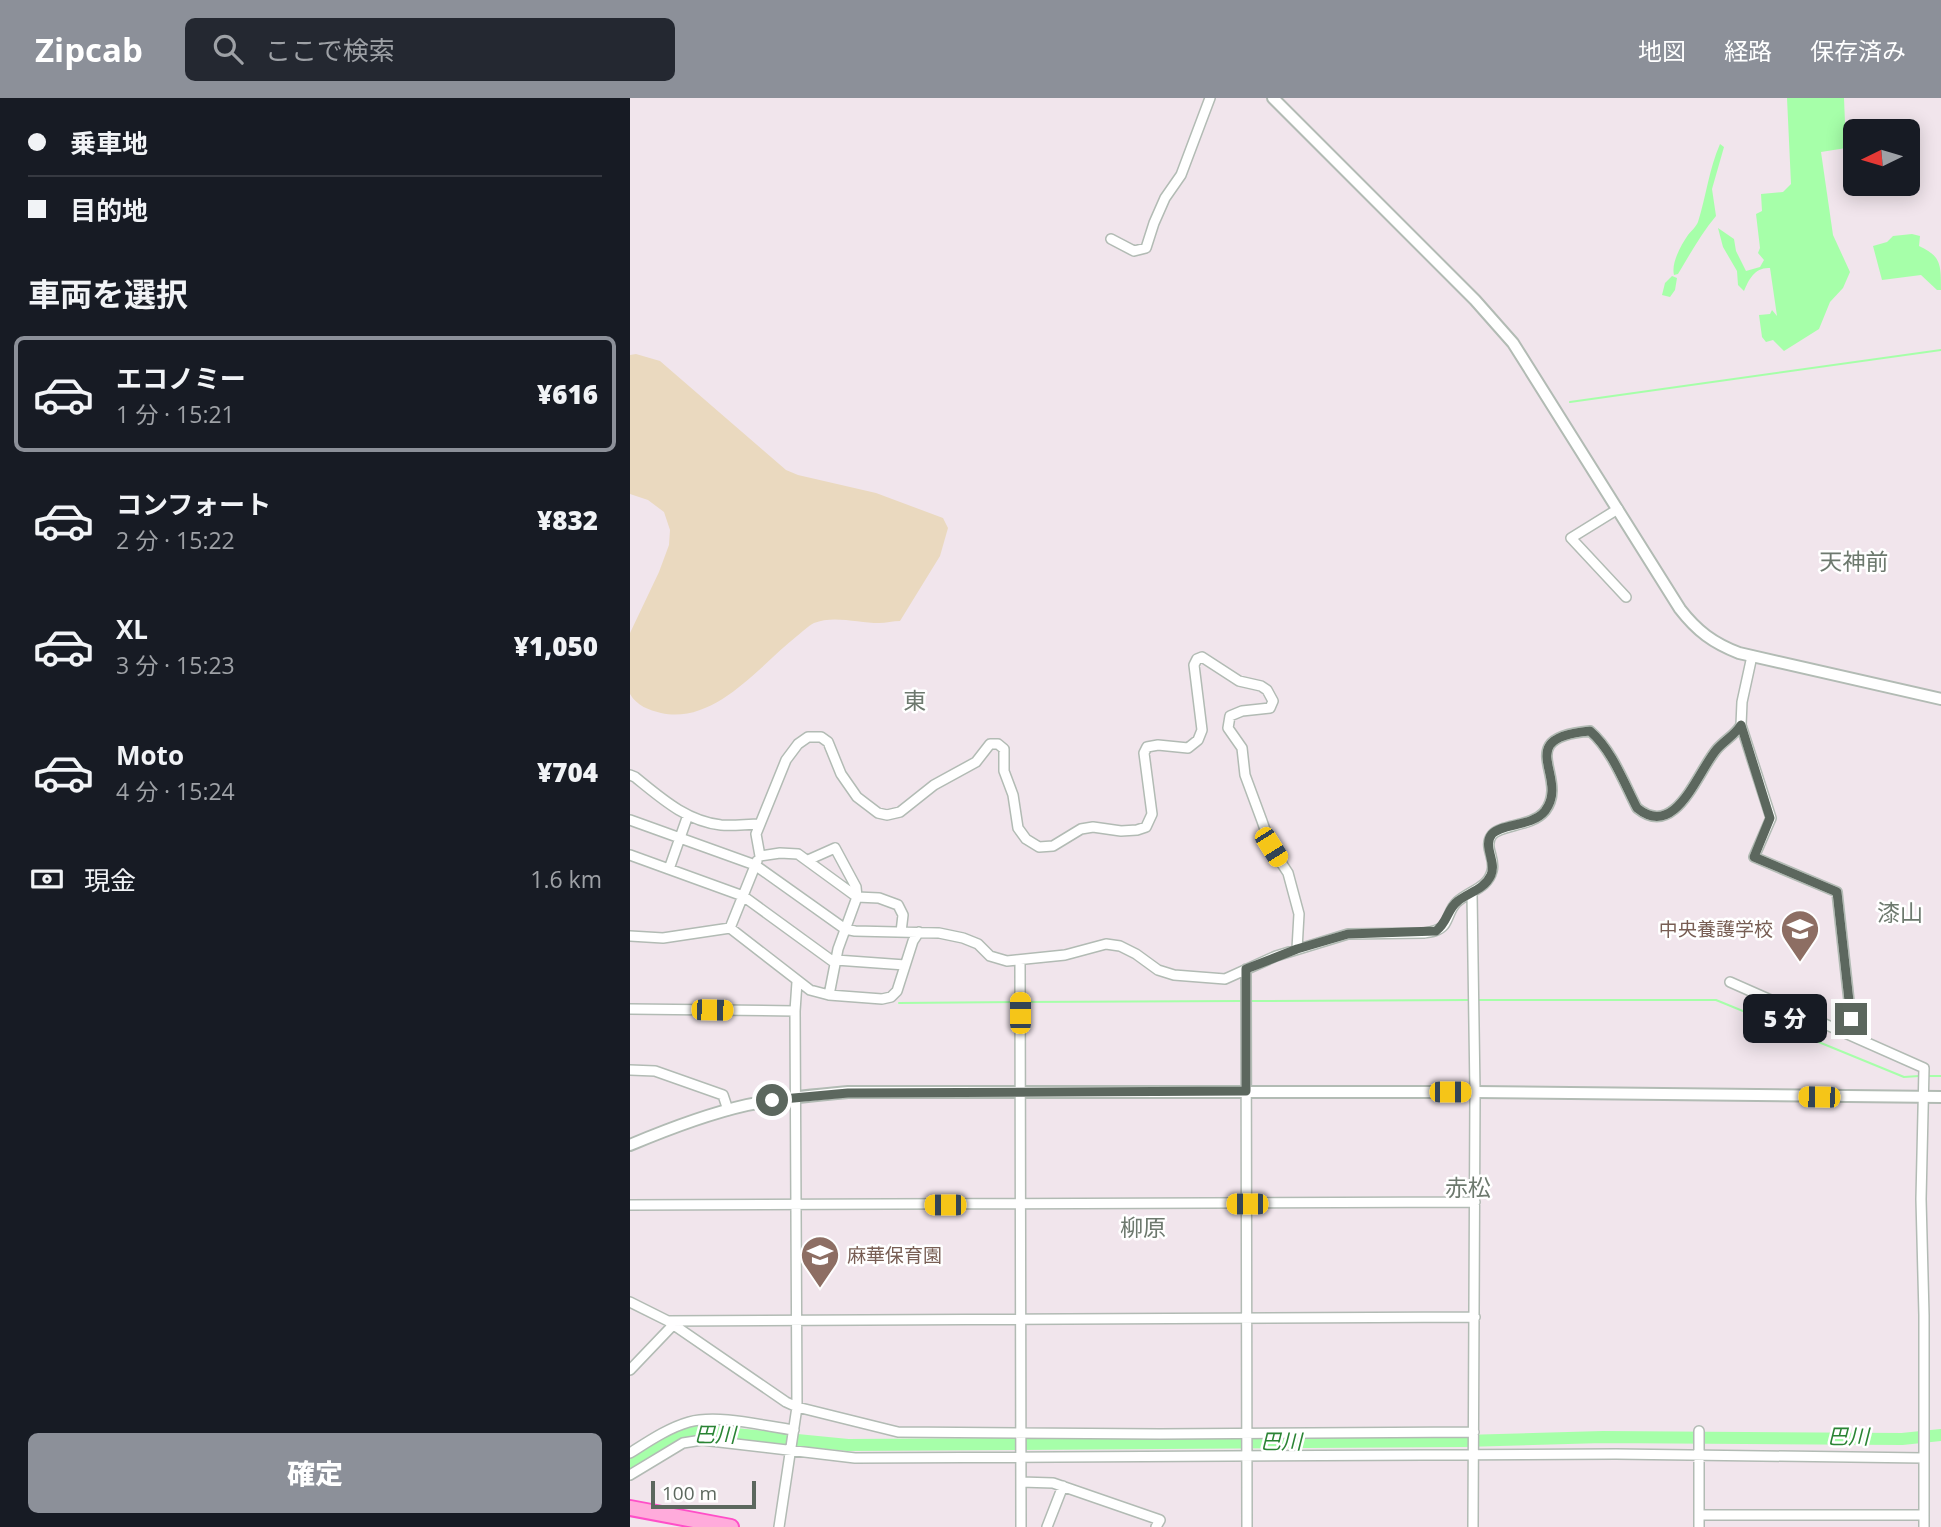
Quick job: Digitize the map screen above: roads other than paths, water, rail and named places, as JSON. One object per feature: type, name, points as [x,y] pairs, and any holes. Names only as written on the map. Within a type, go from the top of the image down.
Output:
[{"type":"main road","points":[[630,1508],[689,1523],[731,1527]]},
{"type":"street","points":[[1111,239],[1134,251],[1146,248],[1154,223],[1181,175],[1210,98]]},
{"type":"street","points":[[1273,98],[1503,330],[1527,363],[1691,624],[1716,644],[1752,656],[1941,699]]},
{"type":"street","points":[[1618,509],[1571,538],[1626,597]]},
{"type":"street","points":[[1752,656],[1742,702],[1741,725],[1770,818],[1754,857],[1837,892],[1851,1019],[1844,1032]]},
{"type":"street","points":[[730,928],[760,856],[756,834],[786,760],[798,744],[808,737],[821,737],[828,742],[841,774],[857,797],[878,813],[900,812],[934,785],[976,762],[989,744],[998,744],[1004,749],[1004,771],[1013,795],[1018,828],[1026,839],[1040,847],[1053,846],[1081,829],[1093,827],[1136,831],[1146,827],[1152,814],[1144,753],[1150,746],[1188,748],[1198,740],[1202,730],[1194,665],[1197,659],[1202,657],[1239,681],[1261,686],[1272,696],[1270,708],[1242,711],[1230,716],[1228,728],[1242,748],[1245,775],[1271,847],[1287,873],[1299,914],[1297,949]]},
{"type":"street","points":[[630,820],[755,865],[845,929],[919,932],[962,938],[978,944],[990,956],[1007,961],[1065,955],[1106,944],[1120,946],[1158,970],[1174,975],[1225,979],[1297,949],[1348,934],[1436,931],[1444,925],[1456,902],[1488,880],[1493,864],[1488,844],[1496,831],[1537,818],[1546,810],[1552,796],[1552,780],[1546,767],[1547,752],[1551,743],[1558,738],[1570,733],[1590,731],[1611,757],[1637,808],[1656,818],[1671,814],[1717,749],[1741,725]]},
{"type":"street","points":[[630,775],[688,815],[721,825],[760,824]]},
{"type":"street","points":[[670,869],[688,815]]},
{"type":"street","points":[[808,860],[835,848],[856,887],[858,897],[845,929],[829,995]]},
{"type":"street","points":[[760,856],[798,854],[858,897],[879,898],[898,905],[903,915],[901,932]]},
{"type":"street","points":[[630,855],[743,896],[836,961],[905,965]]},
{"type":"street","points":[[1472,893],[1475,1092],[1473,1527]]},
{"type":"street","points":[[630,936],[663,938],[730,928],[810,990],[829,995],[891,997],[897,991],[919,932]]},
{"type":"street","points":[[1020,960],[1021,1527]]},
{"type":"street","points":[[1246,969],[1247,1527]]},
{"type":"street","points":[[779,1527],[797,1407],[797,982]]},
{"type":"street","points":[[1730,982],[1924,1068],[1921,1199],[1924,1527]]},
{"type":"street","points":[[630,1009],[795,1011]]},
{"type":"street","points":[[630,1070],[655,1071],[723,1095],[728,1110]]},
{"type":"street","points":[[630,1145],[728,1110],[796,1096],[848,1093],[1925,1091],[1941,1097]]},
{"type":"street","points":[[630,1205],[1475,1202]]},
{"type":"street","points":[[630,1302],[671,1323],[797,1407],[898,1432],[1474,1432]]},
{"type":"street","points":[[630,1370],[671,1323],[796,1319],[1475,1317]]},
{"type":"street","points":[[630,1453],[670,1429],[697,1420],[794,1430]]},
{"type":"street","points":[[1699,1431],[1699,1527]]},
{"type":"street","points":[[630,1475],[683,1443],[702,1440],[855,1458],[1474,1457],[1616,1454],[1923,1458]]},
{"type":"street","points":[[1021,1482],[1063,1486],[1160,1520],[1156,1527]]},
{"type":"street","points":[[1047,1527],[1063,1486]]},
{"type":"street","points":[[1699,1515],[1924,1515]]},
{"type":"waterway","points":[[1570,402],[1941,350]]},
{"type":"waterway","points":[[1250,1001],[1468,1000]]},
{"type":"waterway","points":[[1477,1000],[1716,1000],[1904,1077],[1919,1076]]},
{"type":"waterway","points":[[1022,1002],[1241,1001]]},
{"type":"waterway","points":[[899,1003],[1017,1002]]},
{"type":"waterway","points":[[1928,1076],[1941,1076]]},
{"type":"waterway","name":"巴川","points":[[630,1463],[673,1437],[695,1430],[848,1445],[1464,1441],[1603,1437],[1902,1439],[1941,1435]]},
{"type":"place","name":"中央養護学校","points":[[1800,963]]},
{"type":"place","name":"麻華保育園","points":[[820,1289]]},
{"type":"district","name":"天神前","points":[[1854,561]]},
{"type":"district","name":"東","points":[[915,700]]},
{"type":"district","name":"漆山","points":[[1900,912]]},
{"type":"district","name":"赤松","points":[[1468,1187]]},
{"type":"district","name":"柳原","points":[[1143,1227]]}]
